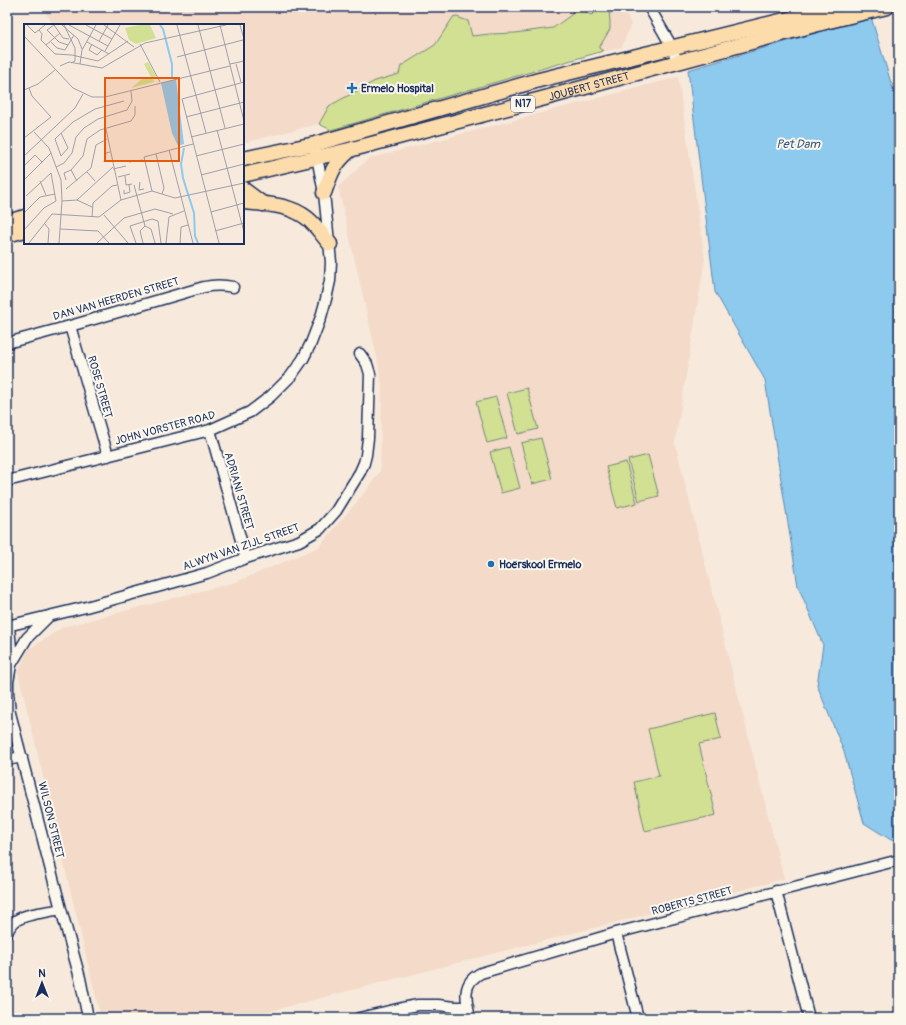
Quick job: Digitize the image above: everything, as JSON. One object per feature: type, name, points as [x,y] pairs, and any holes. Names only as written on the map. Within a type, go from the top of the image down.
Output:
[{"type":"highway","name":"JOUBERT STREET","points":[[244,159],[316,151],[349,150],[677,62],[829,12],[887,7]]},
{"type":"highway","name":"JOUBERT STREET","points":[[244,176],[316,151],[539,80],[672,48],[802,22]]},
{"type":"highway","points":[[324,193],[333,168],[349,150]]},
{"type":"highway","points":[[244,190],[263,204]]},
{"type":"highway","points":[[244,202],[286,208],[300,213],[315,226],[330,244]]},
{"type":"highway","points":[[7,222],[24,217]]},
{"type":"highway","points":[[7,235],[24,230]]},
{"type":"street","points":[[649,7],[672,48],[677,62]]},
{"type":"street","name":"JOHN VORSTER ROAD","points":[[7,481],[210,430],[250,412],[271,396],[291,376],[312,343],[321,317],[330,281],[330,244],[324,193],[316,151]]},
{"type":"street","name":"DAN VAN HEERDEN STREET","points":[[7,343],[204,287],[222,285],[233,287]]},
{"type":"street","name":"ROSE STREET","points":[[70,326],[108,456]]},
{"type":"street","name":"ALWYN VAN ZIJL STREET","points":[[8,626],[86,607],[207,573],[246,558],[299,541],[320,529],[336,511],[360,472],[366,455],[370,374],[367,364],[360,354]]},
{"type":"street","name":"ADRIANI STREET","points":[[210,430],[246,558]]},
{"type":"street","points":[[11,665],[27,638],[49,616]]},
{"type":"street","name":"WILSON STREET","points":[[8,626],[11,649],[8,703],[80,978],[88,1018]]},
{"type":"street","points":[[7,760],[22,756]]},
{"type":"street","name":"ROBERTS STREET","points":[[470,1018],[466,994],[468,985],[471,979],[481,973],[616,933],[899,860]]},
{"type":"street","points":[[776,891],[809,1018]]},
{"type":"street","points":[[7,933],[10,926],[16,920],[25,916],[61,909]]},
{"type":"street","points":[[616,933],[638,1018]]},
{"type":"street","points":[[359,1018],[418,1004],[468,1007]]},
{"type":"shaded area","name":"Ermelo Hospital","points":[[43,7],[622,7],[631,24],[622,47],[244,143],[244,24],[52,24]]},
{"type":"shaded area","name":"Hoërskool Ermelo","points":[[678,77],[705,259],[675,443],[784,879],[243,1018],[101,1018],[18,672],[28,650],[63,627],[236,582],[319,547],[369,487],[380,471],[382,385],[338,187],[368,159]]},
{"type":"green space","points":[[575,7],[586,7],[586,13],[592,15],[599,8],[609,7],[610,29],[599,48],[603,51],[331,130],[319,124],[329,106],[375,81],[399,74],[401,66],[435,45],[454,16],[468,21],[472,36],[515,33],[553,28],[571,15]]},
{"type":"green space","points":[[527,388],[538,429],[518,434],[507,393]]},
{"type":"green space","points":[[496,397],[507,438],[487,443],[476,402]]},
{"type":"green space","points":[[541,438],[552,479],[532,484],[521,443]]},
{"type":"green space","points":[[509,447],[520,488],[501,493],[490,452]]},
{"type":"green space","points":[[648,455],[659,496],[639,501],[628,460]]},
{"type":"green space","points":[[626,462],[637,503],[617,508],[606,467]]},
{"type":"green space","points":[[715,713],[721,739],[699,744],[716,815],[645,831],[634,782],[659,776],[648,729]]},
{"type":"water","name":"Pet Dam","points":[[871,17],[899,109],[899,839],[891,840],[864,823],[844,752],[817,685],[823,645],[798,586],[765,380],[715,292],[688,70]]},
{"type":"place","name":"Ermelo Hospital","points":[[352,88]]},
{"type":"place","name":"Hoërskool Ermelo","points":[[491,564]]}]
